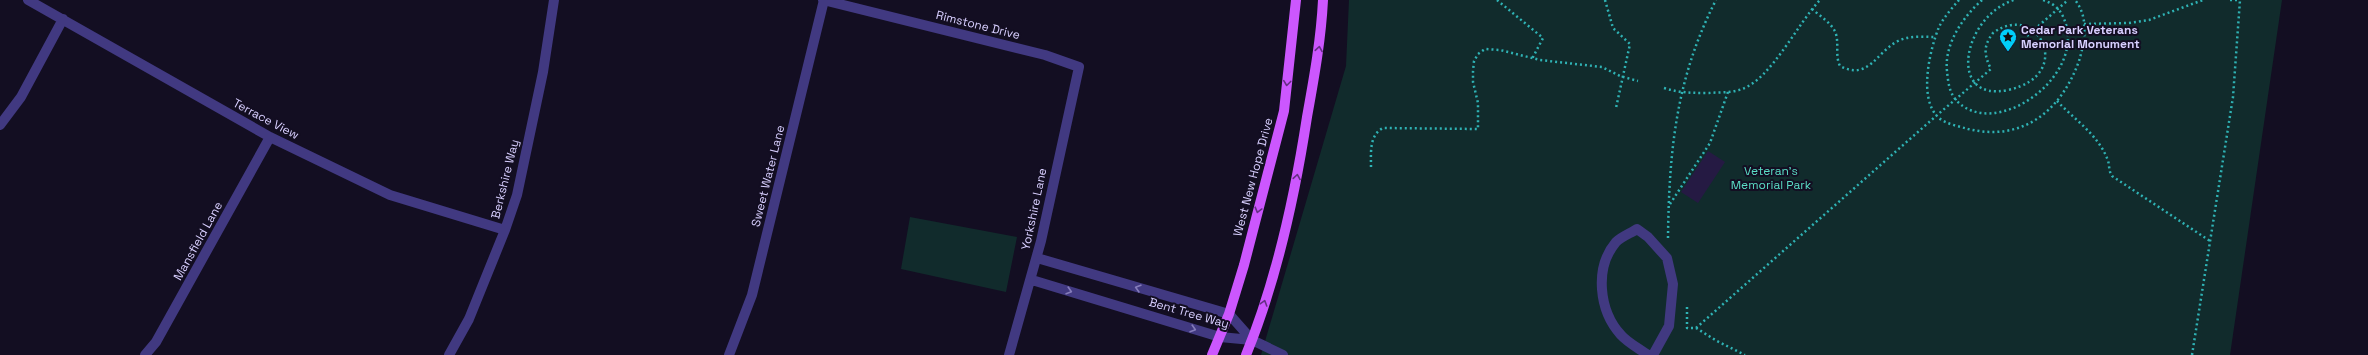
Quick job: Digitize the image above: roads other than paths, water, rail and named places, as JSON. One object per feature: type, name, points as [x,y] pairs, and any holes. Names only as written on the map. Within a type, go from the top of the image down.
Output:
[{"type":"main road","name":"West New Hope Drive","points":[[1212,355],[1229,314],[1284,111],[1296,0]]},
{"type":"main road","points":[[1246,355],[1252,340],[1296,187],[1322,31],[1323,0]]},
{"type":"street","name":"Terrace View","points":[[28,0],[270,137],[390,195],[505,230]]},
{"type":"street","name":"Berkshire Way","points":[[449,355],[469,319],[505,230],[517,195],[543,72],[554,0]]},
{"type":"street","name":"Rimstone Drive","points":[[823,0],[1045,55],[1079,67]]},
{"type":"street","name":"Sweet Water Lane","points":[[729,355],[752,295],[823,0]]},
{"type":"street","points":[[0,125],[21,97],[63,19]]},
{"type":"street","name":"Yorkshire Lane","points":[[1010,355],[1032,280],[1079,67]]},
{"type":"street","name":"Mansfield Lane","points":[[145,355],[156,342],[270,137]]},
{"type":"street","points":[[1648,355],[1621,335],[1608,314],[1601,291],[1603,264],[1616,242],[1637,229],[1667,258],[1673,284],[1669,326],[1653,355]]},
{"type":"street","name":"Bent Tree Way","points":[[1037,258],[1229,314],[1252,340]]},
{"type":"street","name":"Bent Tree Way","points":[[1032,280],[1220,337],[1252,340]]},
{"type":"street","points":[[1252,340],[1283,355]]},
{"type":"place","name":"Cedar Park Veterans Memorial Monument","points":[[2008,52]]},
{"type":"park label","name":"Veteran's Memorial Park","points":[[1771,178]]}]
